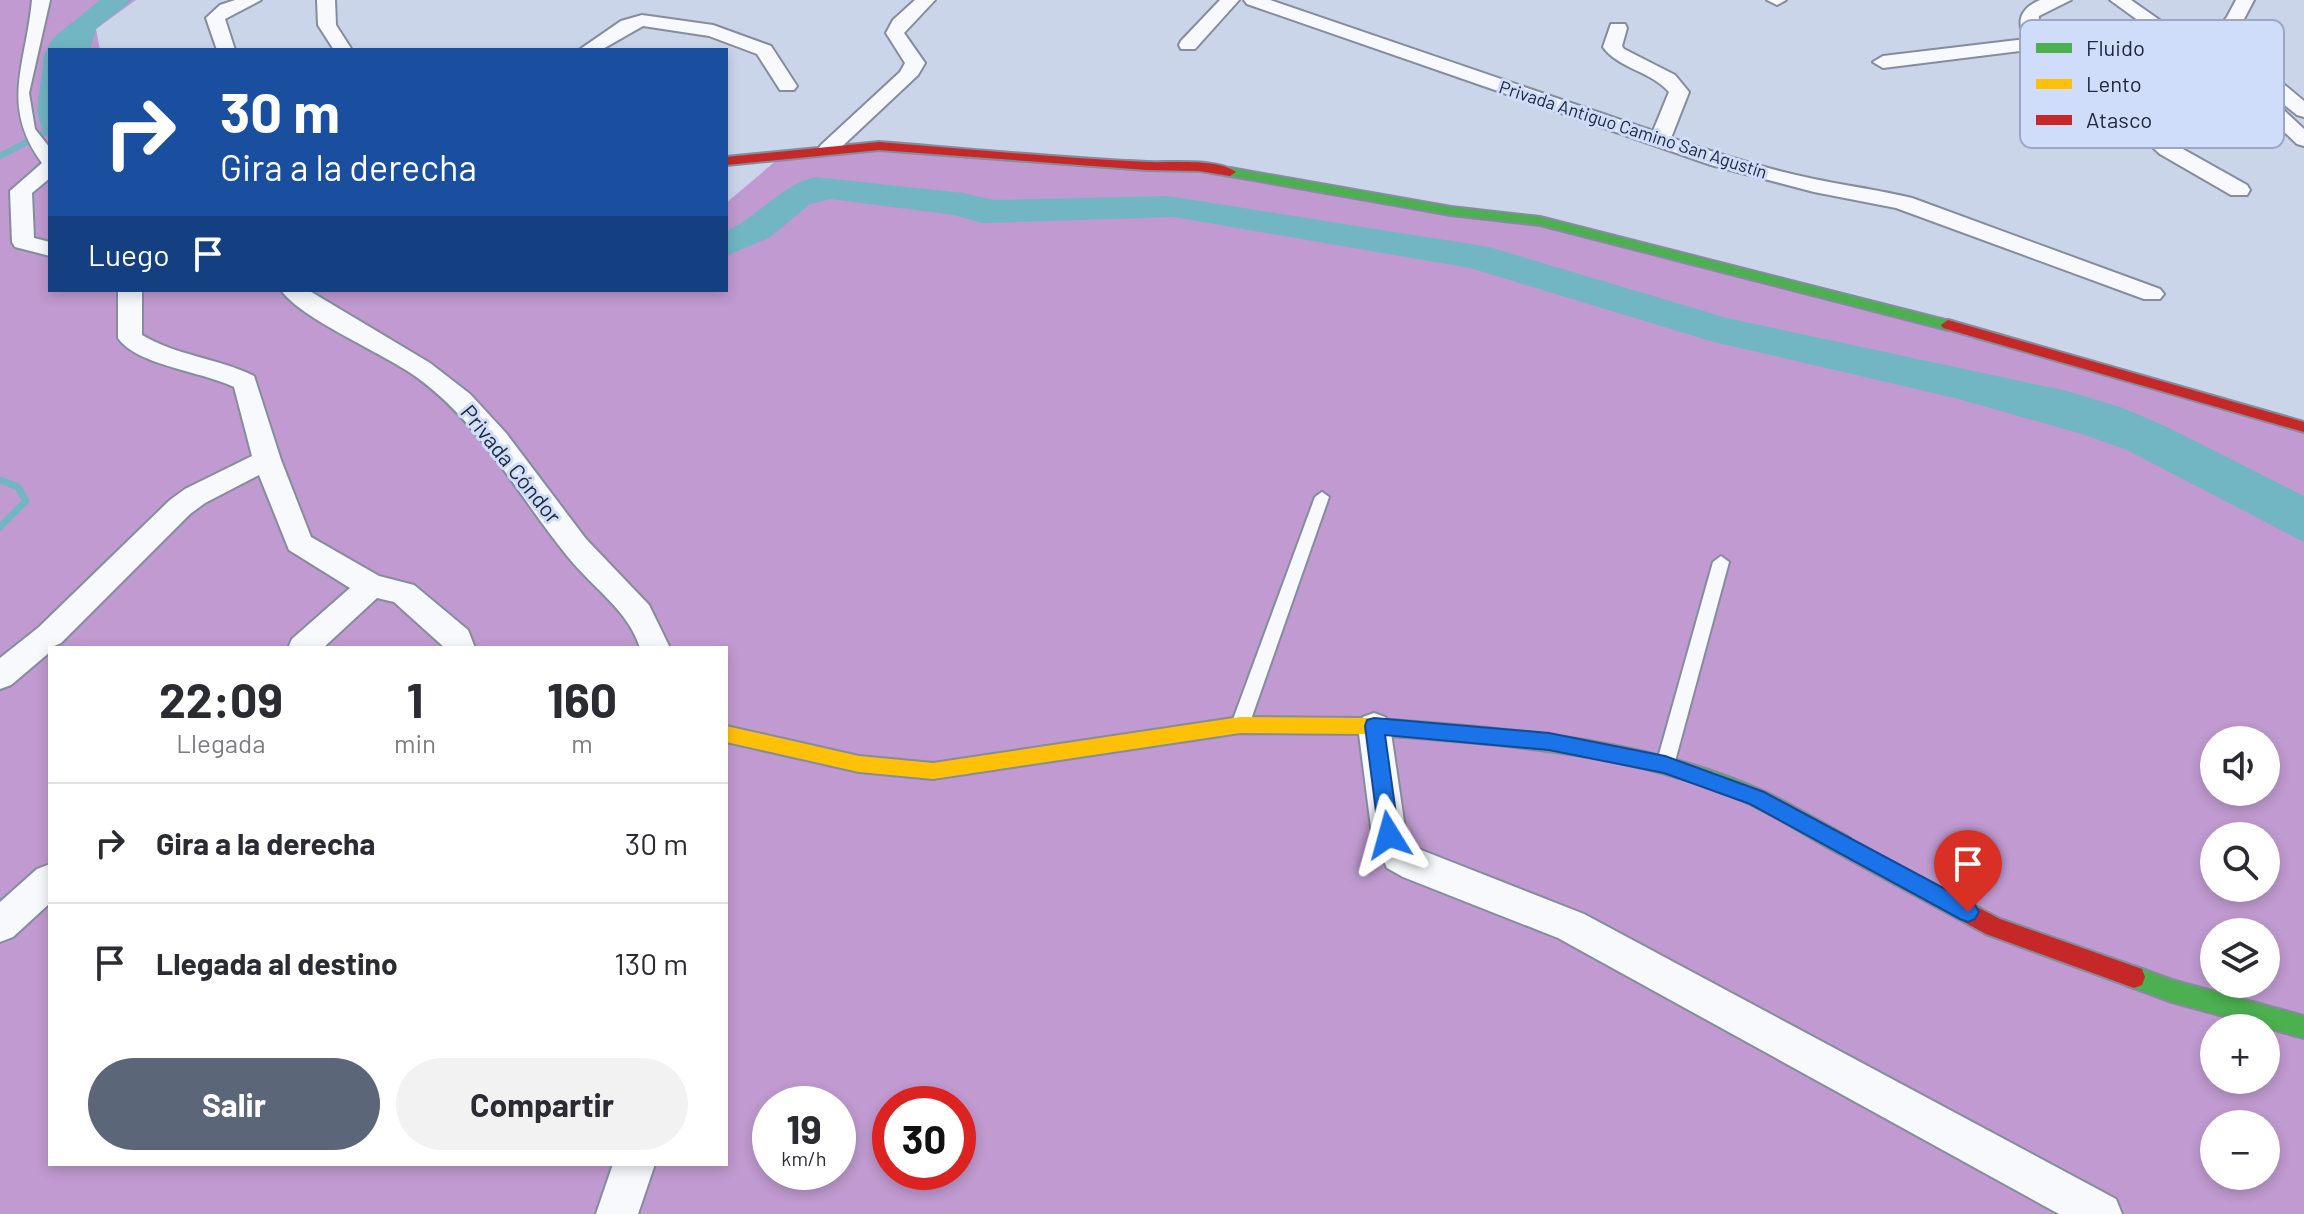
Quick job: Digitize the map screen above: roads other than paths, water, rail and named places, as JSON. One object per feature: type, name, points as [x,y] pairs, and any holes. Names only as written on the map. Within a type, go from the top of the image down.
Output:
[{"type":"street","points":[[41,0],[40,13],[10,98],[14,126],[46,159],[19,198],[23,242],[48,248]]},
{"type":"street","points":[[225,48],[215,18],[226,9],[252,0]]},
{"type":"street","points":[[326,0],[327,25],[342,48]]},
{"type":"street","points":[[828,149],[908,75],[915,63],[895,33],[899,24],[926,0]]},
{"type":"street","points":[[1188,45],[1230,0]]},
{"type":"street","name":"Privada Antiguo Camino San Agustín","points":[[1253,0],[1659,141],[1777,178],[1904,203],[2152,294]]},
{"type":"street","points":[[2028,20],[2034,9],[2062,0]]},
{"type":"street","points":[[2119,0],[2148,20]]},
{"type":"street","points":[[2234,20],[2245,0]]},
{"type":"street","points":[[591,48],[642,20],[713,31],[764,50],[787,86]]},
{"type":"street","points":[[1618,28],[1612,47],[1617,53],[1668,79],[1679,92],[1659,141]]},
{"type":"street","points":[[1883,62],[2020,45]]},
{"type":"street","points":[[0,67],[23,59]]},
{"type":"street","points":[[2284,94],[2304,111]]},
{"type":"street","points":[[2284,121],[2304,140]]},
{"type":"street","points":[[728,161],[879,146],[1147,166],[1199,167],[1435,209],[1540,221],[1991,336],[2304,427]]},
{"type":"street","points":[[2166,148],[2239,190]]},
{"type":"street","points":[[130,292],[130,338],[148,351],[229,373],[245,382],[267,460],[299,543],[371,586],[403,593],[457,638],[459,646]]},
{"type":"street","name":"Privada Cóndor","points":[[296,292],[317,309],[414,363],[460,399],[593,567],[636,609],[654,646]]},
{"type":"street","points":[[0,676],[69,616],[180,507],[195,496],[267,460]]},
{"type":"street","points":[[305,646],[371,586]]},
{"type":"street","points":[[728,734],[859,764],[933,771],[1240,725],[1374,726],[1549,741],[1665,765],[1757,798],[1994,927],[2172,991],[2304,1027]]},
{"type":"street","points":[[1374,726],[1389,835],[1399,857],[1571,926],[2101,1214]]},
{"type":"street","points":[[0,925],[48,882]]},
{"type":"street","points":[[617,1214],[633,1166]]},
{"type":"lane","points":[[1240,725],[1322,497]]},
{"type":"lane","points":[[1665,765],[1721,562]]},
{"type":"water","points":[[100,0],[132,0],[96,29],[91,48],[48,48],[48,136],[42,129],[37,111],[44,55],[53,38]]},
{"type":"water","points":[[815,177],[963,193],[995,200],[1168,196],[1489,247],[1727,318],[2067,391],[2123,408],[2304,496],[2304,542],[2127,450],[2082,434],[1955,398],[1714,342],[1470,268],[1174,217],[982,223],[954,215],[831,199],[810,204],[769,238],[728,255],[728,230],[802,181]]},
{"type":"waterway","points":[[0,156],[48,131]]},
{"type":"waterway","points":[[0,480],[18,487],[26,501],[0,527]]}]
